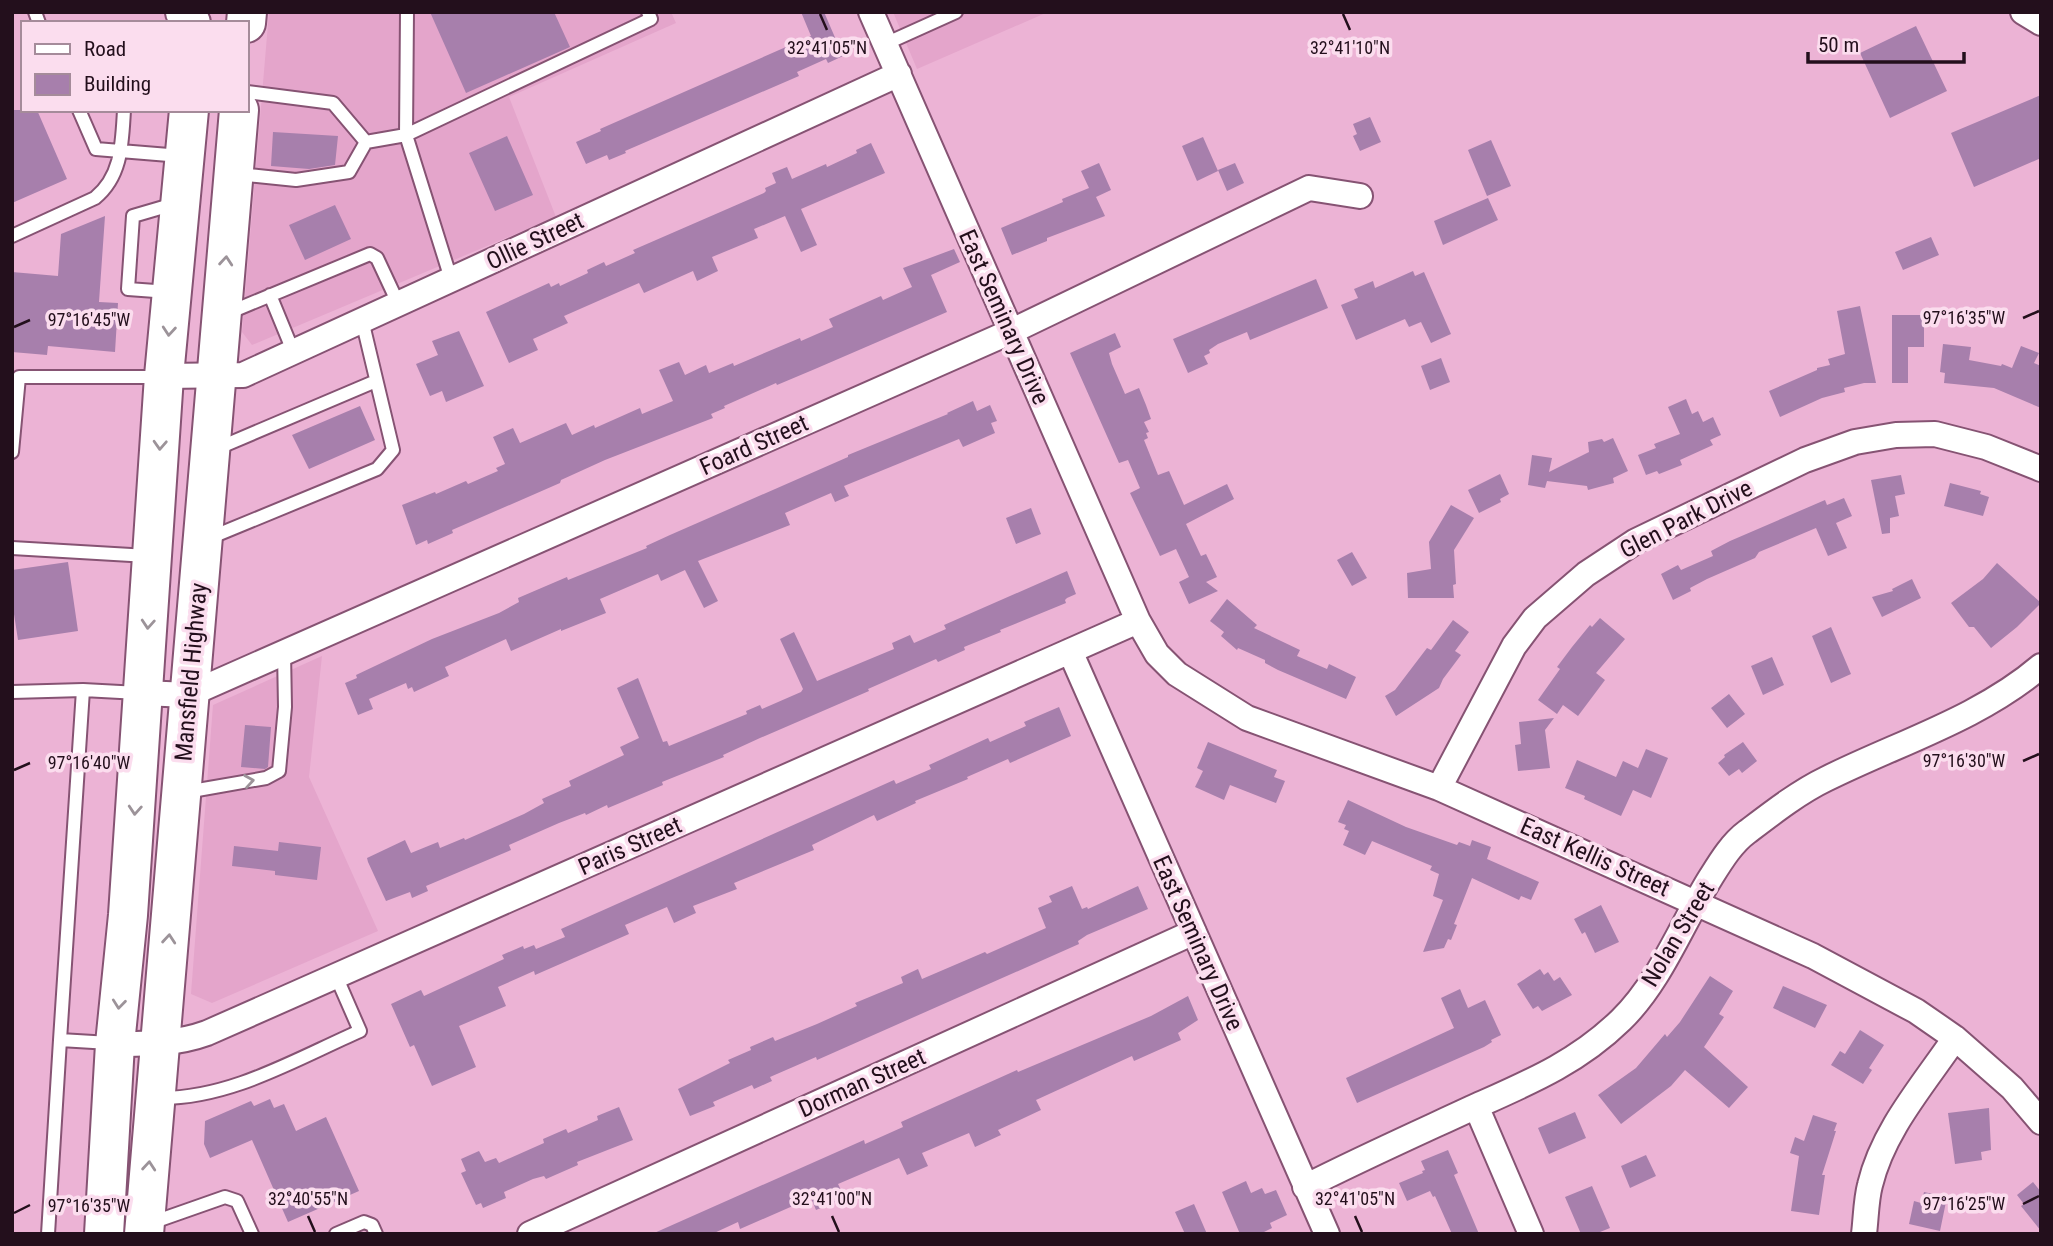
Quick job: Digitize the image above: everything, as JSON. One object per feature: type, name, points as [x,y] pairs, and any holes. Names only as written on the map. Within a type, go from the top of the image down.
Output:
[{"type":"main road","name":"Mansfield Highway","points":[[104,1234],[115,1044],[128,915],[164,376],[189,112]]},
{"type":"main road","name":"Mansfield Highway","points":[[144,1230],[239,112]]},
{"type":"street","name":"East Seminary Drive","points":[[871,12],[1138,621]]},
{"type":"street","points":[[2023,12],[2041,23]]},
{"type":"street","name":"Ollie Street","points":[[164,376],[243,375],[899,74]]},
{"type":"street","name":"Foard Street","points":[[143,693],[188,695],[1010,332],[1309,188],[1360,196]]},
{"type":"street","name":"Glen Park Drive","points":[[1439,788],[1514,646],[1535,618],[1586,574],[1636,541],[1805,460],[1869,439],[1935,434],[1986,447],[2041,469]]},
{"type":"street","name":"Paris Street","points":[[115,1044],[159,1044],[207,1033],[1138,621]]},
{"type":"street","name":"East Kellis Street","points":[[1138,621],[1157,653],[1177,674],[1247,718],[1439,788],[1813,956],[1916,1011],[1955,1038],[2012,1088],[2041,1122]]},
{"type":"street","name":"East Seminary Drive","points":[[1070,651],[1327,1234]]},
{"type":"street","name":"Nolan Street","points":[[1305,1187],[1548,1074],[1590,1048],[1623,1018],[1657,973],[1724,856],[1744,834],[1823,780],[1979,709],[2019,685],[2041,666]]},
{"type":"street","name":"Dorman Street","points":[[530,1234],[1194,932]]},
{"type":"street","points":[[1864,1234],[1869,1186],[1878,1160],[1895,1126],[1955,1038]]},
{"type":"street","points":[[1476,1107],[1531,1234]]},
{"type":"lane","points":[[407,12],[406,135],[451,279]]},
{"type":"lane","points":[[366,142],[406,135],[651,19],[648,12]]},
{"type":"lane","points":[[885,44],[956,12]]},
{"type":"lane","points":[[248,92],[333,103],[366,142]]},
{"type":"lane","points":[[80,112],[96,149],[185,156]]},
{"type":"lane","points":[[12,236],[95,198],[107,189],[121,152],[124,112]]},
{"type":"lane","points":[[233,174],[296,180],[349,173],[366,142]]},
{"type":"lane","points":[[221,316],[370,254],[377,258],[398,303]]},
{"type":"lane","points":[[270,296],[293,351]]},
{"type":"lane","points":[[202,541],[377,469],[393,450],[362,320]]},
{"type":"lane","points":[[12,452],[19,377],[164,376]]},
{"type":"lane","points":[[209,452],[376,381]]},
{"type":"lane","points":[[12,548],[153,556]]},
{"type":"lane","points":[[182,792],[266,778],[279,771],[285,707],[284,652]]},
{"type":"lane","points":[[12,692],[83,690],[143,693]]},
{"type":"lane","points":[[48,1234],[83,690]]},
{"type":"lane","points":[[155,1098],[190,1098],[221,1091],[360,1031],[336,976]]},
{"type":"lane","points":[[60,1041],[115,1044]]},
{"type":"lane","points":[[144,1230],[225,1198],[237,1201],[251,1234]]},
{"type":"lane","points":[[336,1234],[364,1222],[372,1225],[376,1234]]},
{"type":"shaded area","points":[[269,12],[671,12],[676,23],[509,97],[556,217],[252,345],[242,332]]},
{"type":"shaded area","points":[[893,12],[1048,12],[917,69]]},
{"type":"shaded area","points":[[322,656],[309,777],[378,931],[212,1003],[191,994],[213,705]]},
{"type":"building","points":[[430,12],[554,12],[570,47],[466,93]]},
{"type":"building","points":[[801,12],[824,12],[843,56],[828,63],[826,59],[797,72],[799,76],[625,151],[626,153],[609,160],[607,155],[586,164],[576,142],[811,36]]},
{"type":"building","points":[[1916,26],[1947,91],[1890,118],[1860,53]]},
{"type":"building","points":[[2041,95],[2041,158],[1974,187],[1951,133]]},
{"type":"building","points":[[12,110],[38,112],[67,179],[12,203]]},
{"type":"building","points":[[1370,117],[1381,142],[1360,151],[1353,136],[1357,134],[1353,124]]},
{"type":"building","points":[[273,132],[338,136],[335,165],[309,169],[271,166]]},
{"type":"building","points":[[507,136],[533,195],[495,211],[469,153]]},
{"type":"building","points":[[1203,137],[1218,171],[1197,181],[1182,146]]},
{"type":"building","points":[[1491,140],[1511,186],[1487,196],[1468,150]]},
{"type":"building","points":[[871,143],[885,173],[801,209],[817,245],[801,252],[785,216],[754,229],[758,238],[712,257],[718,271],[697,281],[693,271],[644,293],[639,283],[564,316],[568,323],[533,339],[538,350],[509,363],[486,312],[549,283],[551,287],[559,283],[560,286],[604,262],[606,266],[635,253],[633,250],[764,193],[765,188],[776,183],[772,173],[787,167],[792,179],[826,164],[827,167]]},
{"type":"building","points":[[1099,163],[1111,190],[1096,197],[1105,216],[1047,238],[1047,241],[1012,255],[1001,228],[1089,188],[1081,171]]},
{"type":"building","points":[[1235,163],[1244,183],[1227,191],[1218,170]]},
{"type":"building","points":[[1488,198],[1498,220],[1443,245],[1434,221]]},
{"type":"building","points":[[335,205],[351,239],[305,260],[289,225]]},
{"type":"building","points":[[105,216],[99,302],[118,303],[115,352],[48,346],[47,355],[12,352],[12,272],[58,276],[61,234]]},
{"type":"building","points":[[1931,237],[1939,255],[1903,270],[1895,252]]},
{"type":"building","points":[[954,249],[960,262],[931,275],[947,312],[724,406],[725,408],[711,414],[713,418],[605,460],[561,480],[560,483],[452,530],[453,533],[428,544],[427,540],[416,545],[402,505],[466,481],[468,484],[498,471],[496,468],[505,464],[493,437],[513,428],[520,443],[566,423],[572,435],[640,408],[642,414],[673,401],[659,370],[679,362],[685,375],[706,365],[709,373],[733,363],[734,366],[800,338],[801,341],[833,327],[829,319],[881,296],[883,300],[912,287],[903,268]]},
{"type":"building","points":[[1413,271],[1415,276],[1424,272],[1451,334],[1431,343],[1421,322],[1409,327],[1405,319],[1356,340],[1341,305],[1358,298],[1354,289],[1373,281],[1375,288]]},
{"type":"building","points":[[1316,279],[1328,308],[1250,340],[1247,332],[1218,344],[1204,356],[1208,364],[1188,373],[1173,339]]},
{"type":"building","points":[[1860,306],[1876,383],[1844,388],[1845,392],[1822,398],[1780,417],[1769,391],[1817,368],[1830,365],[1828,359],[1845,354],[1837,311]]},
{"type":"building","points":[[1892,315],[1924,315],[1924,347],[1908,347],[1908,383],[1892,383]]},
{"type":"building","points":[[459,331],[484,386],[446,402],[442,391],[430,396],[416,364],[438,355],[432,341]]},
{"type":"building","points":[[1115,333],[1121,347],[1109,353],[1112,364],[1125,394],[1139,388],[1151,419],[1144,422],[1149,432],[1146,433],[1148,438],[1144,440],[1158,475],[1169,471],[1184,505],[1227,484],[1234,499],[1186,524],[1201,556],[1206,554],[1217,577],[1206,582],[1218,591],[1189,604],[1179,582],[1189,577],[1176,549],[1160,556],[1130,493],[1140,488],[1128,460],[1119,463],[1070,353]]},
{"type":"building","points":[[1943,344],[1971,347],[1969,360],[2001,366],[2002,364],[2012,368],[2021,346],[2039,353],[2034,363],[2041,366],[2041,408],[1994,388],[1944,383],[1945,373],[1940,372]]},
{"type":"building","points":[[1441,358],[1450,382],[1430,390],[1421,366]]},
{"type":"building","points":[[1686,399],[1692,414],[1698,411],[1703,422],[1713,417],[1721,435],[1710,440],[1713,445],[1680,460],[1682,465],[1659,474],[1657,471],[1646,475],[1638,455],[1656,448],[1654,444],[1680,434],[1668,407]]},
{"type":"building","points":[[973,401],[977,411],[990,405],[997,421],[991,423],[995,433],[963,447],[959,439],[844,486],[849,496],[835,502],[831,493],[785,513],[790,525],[698,561],[718,601],[704,608],[685,570],[661,581],[658,574],[600,599],[606,613],[511,651],[506,639],[445,667],[449,676],[414,692],[412,687],[408,689],[406,683],[369,699],[373,709],[358,715],[345,683],[357,678],[356,675],[432,639],[499,613],[519,602],[518,598],[647,548],[646,546],[670,535]]},
{"type":"building","points":[[360,406],[375,440],[309,469],[292,435]]},
{"type":"building","points":[[1613,438],[1628,471],[1613,478],[1614,483],[1588,490],[1587,486],[1547,481],[1545,488],[1528,485],[1532,455],[1552,458],[1549,472],[1589,452],[1588,442],[1602,439],[1604,442]]},
{"type":"building","points":[[1500,474],[1509,494],[1500,499],[1501,502],[1479,513],[1468,490]]},
{"type":"building","points":[[1901,475],[1905,494],[1895,496],[1899,516],[1890,518],[1890,533],[1882,534],[1871,480]]},
{"type":"building","points":[[1950,483],[1981,491],[1980,494],[1989,497],[1983,516],[1944,506]]},
{"type":"building","points":[[1844,498],[1852,516],[1836,523],[1847,548],[1828,556],[1816,528],[1759,552],[1755,558],[1707,579],[1673,600],[1661,574],[1678,565],[1681,570],[1713,556],[1711,551],[1730,541],[1825,500],[1827,505]]},
{"type":"building","points":[[1451,505],[1474,518],[1454,550],[1454,598],[1408,598],[1407,573],[1431,569],[1429,542]]},
{"type":"building","points":[[1031,508],[1041,534],[1016,544],[1006,518]]},
{"type":"building","points":[[1352,552],[1367,578],[1352,586],[1337,560]]},
{"type":"building","points":[[68,562],[78,631],[18,640],[12,601],[12,570]]},
{"type":"building","points":[[1997,563],[2041,603],[1991,648],[1974,627],[1969,627],[1951,603],[1983,579]]},
{"type":"building","points":[[1067,571],[1076,594],[1067,598],[1066,603],[1000,630],[1001,632],[964,647],[965,650],[938,662],[936,659],[868,689],[869,691],[723,755],[724,757],[662,782],[663,785],[608,808],[607,805],[559,823],[509,845],[511,850],[426,886],[428,891],[412,898],[410,892],[386,901],[368,862],[367,858],[405,840],[411,853],[438,842],[440,848],[464,838],[465,840],[524,814],[544,803],[542,799],[571,786],[569,781],[624,755],[620,747],[639,738],[617,688],[638,678],[663,742],[667,741],[669,746],[747,714],[746,711],[760,705],[762,709],[801,692],[803,689],[780,639],[794,632],[817,681],[894,649],[892,643],[910,635],[914,643],[946,629],[944,625]]},
{"type":"building","points":[[1912,579],[1921,598],[1882,617],[1872,597],[1893,591],[1892,589]]},
{"type":"building","points":[[1227,599],[1257,625],[1254,628],[1300,650],[1297,656],[1327,669],[1329,664],[1356,677],[1346,699],[1278,670],[1265,663],[1265,660],[1238,648],[1237,650],[1221,636],[1224,632],[1210,621]]},
{"type":"building","points":[[1600,618],[1625,639],[1596,673],[1605,680],[1578,716],[1563,705],[1557,714],[1538,700],[1572,647],[1590,625],[1592,627]]},
{"type":"building","points":[[1453,620],[1469,632],[1455,651],[1461,655],[1439,688],[1396,716],[1385,696],[1395,690],[1427,648],[1431,650]]},
{"type":"building","points":[[1831,627],[1851,674],[1831,683],[1812,636]]},
{"type":"building","points":[[1772,657],[1784,685],[1763,695],[1751,666]]},
{"type":"building","points":[[1729,694],[1745,714],[1727,728],[1711,708]]},
{"type":"building","points":[[1059,707],[1071,736],[1010,763],[1008,759],[877,821],[874,815],[812,845],[814,850],[734,883],[737,889],[693,906],[696,913],[674,923],[667,907],[625,925],[629,934],[535,975],[534,971],[498,987],[506,1006],[459,1026],[476,1067],[432,1086],[414,1045],[410,1047],[391,1004],[421,990],[424,996],[504,959],[502,955],[523,946],[524,949],[534,945],[536,949],[565,937],[561,929],[894,780],[896,784],[931,769],[929,765],[988,738],[990,742],[1026,726],[1024,722]]},
{"type":"building","points":[[1554,718],[1545,730],[1550,768],[1518,771],[1515,745],[1521,744],[1519,722]]},
{"type":"building","points":[[245,725],[271,727],[268,767],[265,769],[241,767]]},
{"type":"building","points":[[1208,742],[1277,770],[1274,777],[1285,781],[1276,803],[1230,785],[1224,800],[1195,787],[1203,771],[1197,768]]},
{"type":"building","points":[[1743,742],[1757,761],[1742,773],[1739,769],[1729,776],[1718,763],[1724,755]]},
{"type":"building","points":[[1646,749],[1668,758],[1651,798],[1633,790],[1621,816],[1565,788],[1577,760],[1616,777],[1623,761],[1638,768]]},
{"type":"building","points":[[1348,800],[1406,827],[1457,845],[1459,842],[1470,846],[1472,840],[1491,847],[1487,859],[1539,882],[1531,900],[1521,896],[1519,900],[1472,878],[1454,924],[1457,925],[1451,940],[1448,939],[1444,948],[1423,952],[1443,900],[1433,896],[1439,874],[1430,870],[1432,866],[1372,841],[1365,855],[1343,845],[1349,831],[1344,829],[1346,825],[1338,822]]},
{"type":"building","points":[[279,842],[321,847],[317,880],[232,866],[234,846],[278,851]]},
{"type":"building","points":[[1072,886],[1082,909],[1088,909],[1138,886],[1148,909],[1087,935],[1078,941],[1079,944],[817,1060],[816,1057],[770,1077],[772,1081],[754,1089],[752,1085],[713,1102],[715,1106],[690,1116],[678,1089],[730,1063],[728,1060],[751,1050],[750,1047],[773,1037],[775,1041],[817,1024],[857,1006],[855,1003],[903,983],[901,977],[918,969],[922,979],[1046,928],[1038,908],[1052,902],[1049,896]]},
{"type":"building","points":[[1601,905],[1619,942],[1595,953],[1585,932],[1582,934],[1574,919]]},
{"type":"building","points":[[1540,969],[1544,975],[1548,972],[1554,981],[1560,977],[1572,995],[1542,1011],[1538,1006],[1533,1009],[1517,984]]},
{"type":"building","points":[[1710,976],[1733,991],[1719,1014],[1724,1017],[1704,1047],[1748,1087],[1729,1108],[1685,1070],[1671,1086],[1621,1124],[1598,1095],[1636,1068],[1665,1034],[1667,1037]]},
{"type":"building","points":[[1783,986],[1827,1005],[1815,1028],[1773,1008]]},
{"type":"building","points":[[1460,989],[1468,1008],[1485,1000],[1501,1035],[1484,1047],[1357,1103],[1346,1078],[1454,1028],[1441,998]]},
{"type":"building","points":[[1188,996],[1198,1020],[1178,1033],[1181,1040],[1134,1061],[1132,1056],[1036,1100],[1041,1110],[998,1130],[1001,1135],[975,1147],[969,1133],[922,1153],[928,1166],[907,1175],[899,1158],[838,1184],[843,1194],[833,1199],[835,1202],[816,1210],[811,1198],[740,1229],[738,1222],[712,1234],[652,1234],[864,1140],[865,1144],[903,1127],[901,1122],[1017,1070],[1018,1072],[1151,1016]]},
{"type":"building","points":[[1860,1030],[1884,1045],[1869,1068],[1872,1070],[1863,1084],[1831,1065],[1840,1051],[1845,1054]]},
{"type":"building","points":[[270,1099],[274,1108],[284,1104],[296,1131],[326,1117],[359,1191],[288,1222],[252,1140],[210,1158],[204,1144],[205,1121],[251,1101],[254,1106]]},
{"type":"building","points":[[619,1107],[633,1140],[577,1162],[578,1165],[546,1179],[544,1176],[533,1179],[504,1192],[506,1198],[483,1208],[481,1203],[476,1205],[461,1173],[466,1171],[461,1159],[479,1151],[485,1162],[496,1158],[499,1163],[544,1143],[543,1139],[566,1129],[568,1133]]},
{"type":"building","points":[[1989,1108],[1991,1150],[1981,1152],[1982,1160],[1955,1164],[1948,1113]]},
{"type":"building","points":[[1575,1112],[1586,1138],[1549,1154],[1538,1128]]},
{"type":"building","points":[[1813,1115],[1837,1123],[1822,1175],[1825,1175],[1819,1215],[1791,1211],[1799,1156],[1790,1153],[1795,1137],[1804,1141]]},
{"type":"building","points":[[1448,1150],[1458,1173],[1454,1175],[1479,1234],[1452,1234],[1435,1196],[1433,1197],[1430,1191],[1407,1201],[1399,1183],[1423,1173],[1425,1170],[1421,1161]]},
{"type":"building","points":[[1646,1155],[1656,1176],[1630,1188],[1621,1166]]},
{"type":"building","points":[[1246,1181],[1251,1193],[1262,1188],[1265,1194],[1276,1190],[1287,1215],[1270,1223],[1272,1228],[1260,1234],[1240,1234],[1222,1192]]},
{"type":"building","points":[[2033,1182],[2041,1192],[2041,1231],[2021,1206],[2024,1204],[2017,1195]]},
{"type":"building","points":[[1592,1186],[1610,1228],[1595,1234],[1581,1234],[1565,1197]]},
{"type":"building","points":[[1924,1192],[1947,1197],[1940,1231],[1909,1224],[1914,1201],[1921,1203]]},
{"type":"building","points":[[1194,1204],[1207,1234],[1185,1234],[1175,1212]]}]
